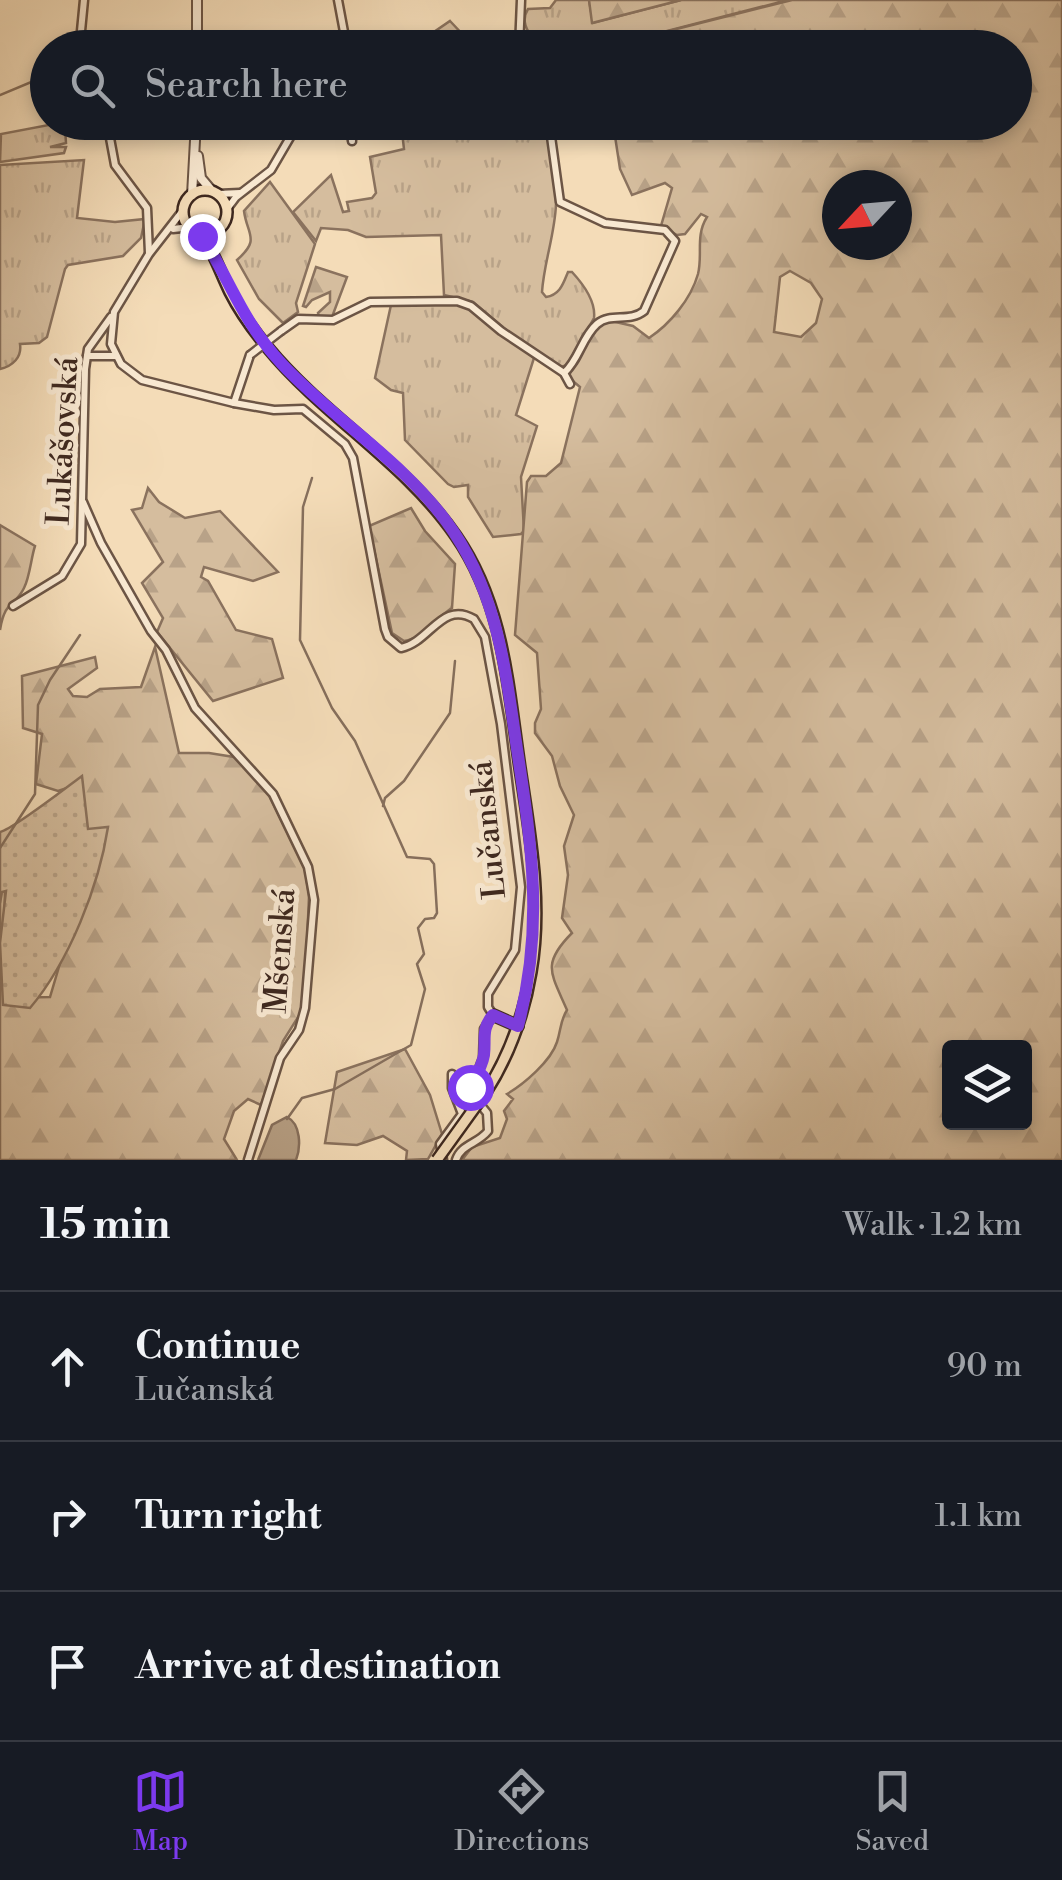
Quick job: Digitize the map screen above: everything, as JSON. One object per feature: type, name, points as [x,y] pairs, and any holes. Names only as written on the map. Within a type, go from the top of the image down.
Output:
[{"type":"main road","points":[[221,272],[214,246],[227,209],[215,193],[201,190],[192,195],[184,209],[241,311],[283,366],[412,482],[444,518],[487,593],[502,644],[535,880],[532,970],[518,1026],[486,1092],[440,1160]]},
{"type":"main road","points":[[194,230],[217,230]]},
{"type":"main road","points":[[493,1015],[518,1026]]},
{"type":"street","points":[[81,30],[84,0]]},
{"type":"street","points":[[197,0],[197,30]]},
{"type":"street","points":[[338,0],[344,30]]},
{"type":"street","points":[[520,30],[521,0]]},
{"type":"street","points":[[111,140],[116,165],[147,208],[150,254]]},
{"type":"street","points":[[192,195],[195,140]]},
{"type":"street","points":[[197,140],[200,175],[215,193],[230,196],[246,190]]},
{"type":"street","points":[[227,209],[270,170],[288,140]]},
{"type":"street","points":[[551,140],[560,202],[615,226],[665,230],[674,241],[644,310],[634,318],[608,318],[600,322],[564,372]]},
{"type":"street","name":"Lukášovská","points":[[12,606],[62,576],[81,544],[87,356],[97,334],[184,209]]},
{"type":"street","points":[[167,231],[178,226],[194,230]]},
{"type":"street","points":[[114,312],[110,335],[116,356],[126,370],[142,380],[234,403],[250,356],[281,330],[298,319],[333,320],[370,302],[457,301],[477,310],[501,331],[564,372],[570,384]]},
{"type":"street","points":[[87,356],[116,356]]},
{"type":"street","name":"Lučanská","points":[[234,403],[274,410],[297,408],[310,414],[351,452],[385,629],[394,644],[401,648],[412,646],[444,616],[457,613],[474,619],[484,638],[501,724],[522,888],[515,950],[488,994],[488,1007],[493,1015],[484,1029],[483,1058],[470,1092],[487,1114],[488,1131],[462,1150],[456,1160]]},
{"type":"street","name":"Mšenská","points":[[83,502],[195,708],[274,794],[308,867],[314,900],[305,1008],[298,1030],[280,1058],[248,1160]]},
{"type":"street","points":[[440,1160],[440,1144],[462,1114],[452,1088],[452,1074]]},
{"type":"green space","points":[[556,0],[589,0],[593,23],[681,0],[788,0],[671,30],[528,30],[525,19],[528,9],[550,8]]},
{"type":"green space","points":[[589,0],[681,0],[592,23]]},
{"type":"green space","points":[[792,0],[1062,0],[1062,1160],[462,1160],[472,1147],[500,1138],[507,1119],[504,1111],[513,1099],[507,1094],[549,1057],[567,1010],[552,969],[556,953],[572,933],[562,918],[568,875],[564,846],[574,815],[552,756],[535,733],[541,709],[537,653],[515,635],[527,482],[531,476],[546,476],[561,463],[580,387],[568,377],[595,328],[607,320],[633,326],[649,338],[685,302],[699,267],[701,231],[707,217],[701,214],[685,234],[677,235],[661,226],[672,188],[665,183],[632,195],[620,169],[616,140],[1032,140],[1032,30],[673,30]],"holes":[[[790,271],[811,283],[822,299],[816,323],[801,337],[774,332],[780,277]]]},
{"type":"green space","points":[[450,21],[458,30],[437,30]]},
{"type":"green space","points":[[30,128],[30,140],[66,140],[50,147],[66,147],[64,153],[0,162],[1,134]]},
{"type":"green space","points":[[403,140],[549,140],[556,204],[542,292],[546,297],[555,294],[568,272],[572,272],[588,294],[594,312],[567,365],[561,367],[517,339],[473,302],[444,295],[441,235],[366,237],[348,230],[321,228],[316,241],[293,212],[331,175],[343,212],[349,211],[347,202],[372,198],[376,193],[370,157],[404,149]]},
{"type":"green space","points":[[84,160],[77,218],[115,222],[145,219],[141,238],[123,256],[68,265],[47,337],[39,343],[20,344],[16,360],[0,369],[0,165]]},
{"type":"green space","points":[[270,182],[315,244],[296,303],[298,312],[283,323],[259,299],[237,260],[251,242],[244,211]]},
{"type":"green space","points":[[316,267],[347,277],[332,317],[319,317],[318,313],[330,302],[330,292],[303,306]]},
{"type":"green space","points":[[451,302],[471,308],[534,358],[516,415],[537,426],[521,477],[521,534],[493,537],[468,497],[468,485],[448,484],[405,440],[403,393],[391,390],[375,378],[391,305]]},
{"type":"green space","points":[[148,488],[159,502],[185,518],[220,511],[278,572],[253,581],[204,567],[201,577],[208,581],[236,630],[272,639],[283,678],[213,701],[157,632],[163,618],[142,583],[163,562],[132,510],[142,508]]},
{"type":"green space","points":[[411,508],[425,531],[455,564],[452,608],[417,636],[404,641],[392,633],[369,526]]},
{"type":"green space","points":[[0,525],[35,546],[26,583],[7,608],[0,630]]},
{"type":"green space","points":[[155,647],[179,753],[240,758],[269,795],[305,869],[309,896],[305,988],[300,1014],[283,1041],[261,1105],[248,1099],[234,1111],[224,1139],[237,1160],[0,1160],[0,888],[5,887],[4,998],[50,997],[95,845],[79,815],[82,783],[58,791],[36,784],[42,734],[23,728],[22,676],[95,657],[97,668],[68,689],[73,696],[87,697],[100,689],[141,687]]},
{"type":"green space","points":[[82,776],[88,829],[108,827],[90,898],[57,969],[30,1008],[3,1005],[0,943],[6,891],[2,892],[0,903],[0,832]]},
{"type":"green space","points":[[405,1049],[430,1095],[442,1134],[428,1159],[406,1160],[407,1151],[383,1136],[357,1145],[325,1143],[337,1072]]},
{"type":"shaded area","points":[[287,1117],[299,1136],[296,1160],[258,1160],[272,1125]]},
{"type":"waterway","points":[[0,95],[30,82]]},
{"type":"waterway","points":[[287,1119],[302,1098],[335,1089],[411,1045],[425,989],[417,964],[424,954],[418,928],[437,913],[434,864],[430,859],[407,857],[355,741],[332,708],[300,640],[303,507],[312,478]]},
{"type":"waterway","points":[[0,848],[35,794],[38,705],[80,635]]},
{"type":"waterway","points":[[383,806],[385,798],[404,781],[450,713],[455,661]]},
{"type":"route","points":[[202,236],[241,311],[283,366],[412,482],[444,518],[476,568],[496,619],[509,683],[535,880],[534,945],[518,1026],[493,1015],[489,1020],[484,1029],[483,1058],[470,1087]]}]
